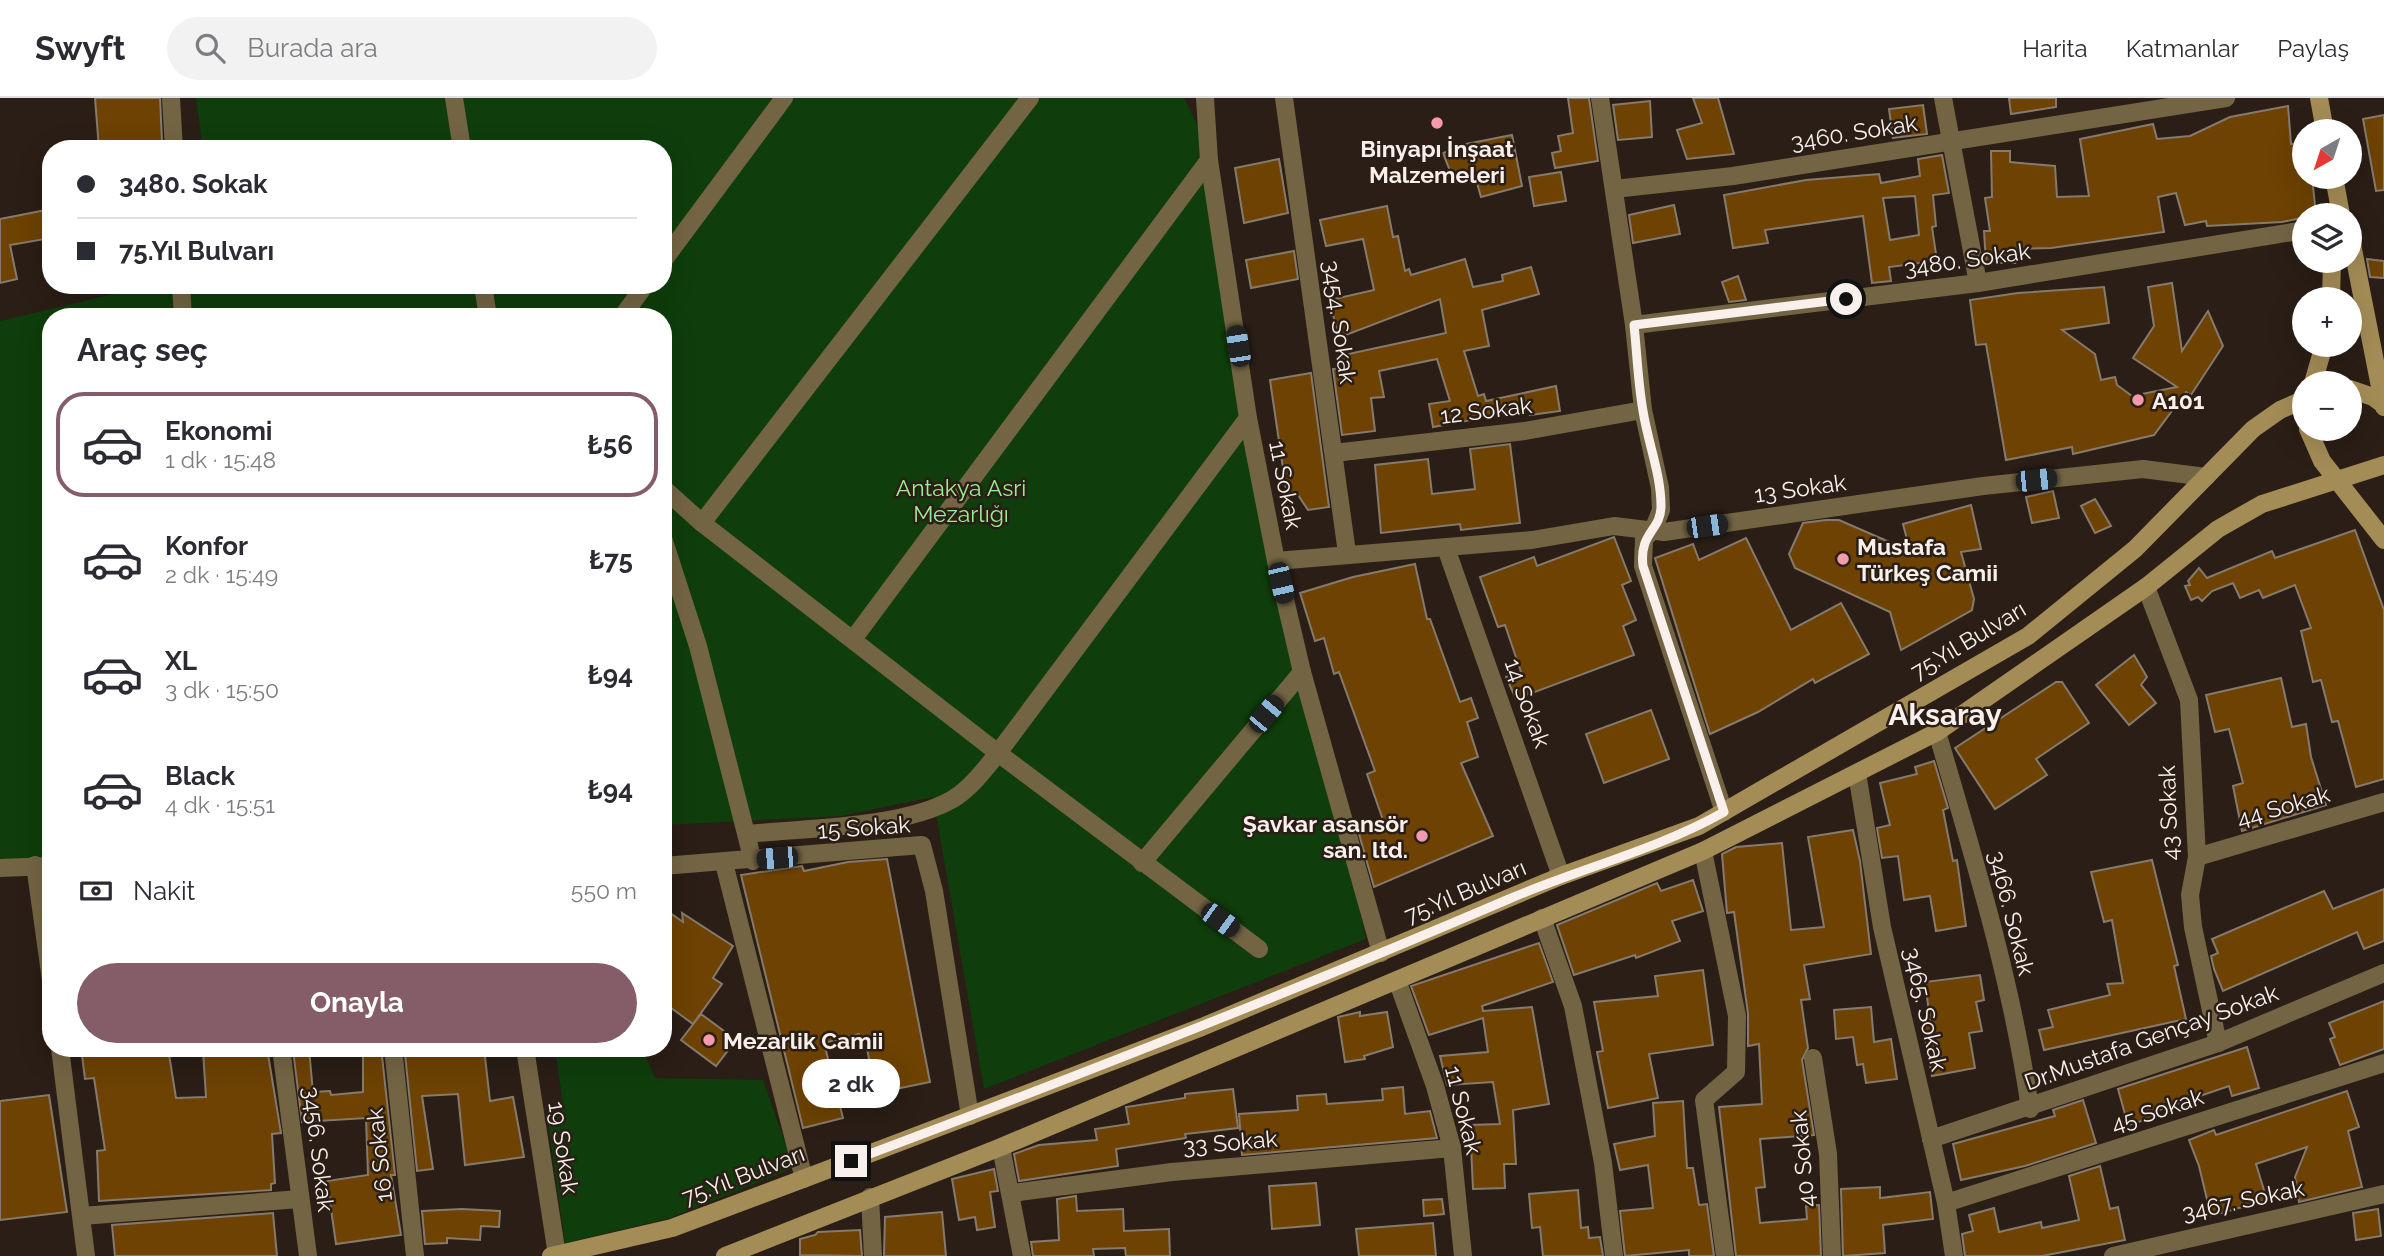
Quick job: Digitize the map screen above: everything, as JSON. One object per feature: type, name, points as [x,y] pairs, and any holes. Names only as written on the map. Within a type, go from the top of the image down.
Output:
[{"type":"main road","points":[[2319,98],[2323,119]]},
{"type":"main road","points":[[2358,273],[2384,406]]},
{"type":"main road","points":[[2362,393],[2373,397],[2384,406]]},
{"type":"main road","name":"75.Yıl Bulvarı","points":[[554,1255],[672,1228],[804,1179],[1202,1027],[1562,876],[1699,826],[2028,636],[2135,549],[2253,429],[2292,405]]},
{"type":"main road","points":[[2313,441],[2322,461],[2384,540]]},
{"type":"main road","points":[[731,1255],[870,1197],[1001,1147],[1703,851],[1937,732],[2146,587],[2218,529],[2262,504],[2336,478],[2355,476],[2384,465]]},
{"type":"street","points":[[172,98],[174,140]]},
{"type":"street","points":[[454,98],[461,140]]},
{"type":"street","points":[[672,249],[785,98]]},
{"type":"street","points":[[702,523],[1030,98]]},
{"type":"street","name":"11 Sokak","points":[[1205,98],[1209,160],[1248,418],[1276,561],[1302,672],[1381,953]]},
{"type":"street","name":"3454. Sokak","points":[[1284,98],[1347,553]]},
{"type":"street","points":[[1600,98],[1634,325],[1643,411],[1660,488],[1661,510],[1653,530],[1644,539],[1643,566],[1724,812]]},
{"type":"street","points":[[1943,98],[1954,141],[1978,283]]},
{"type":"street","name":"3460. Sokak","points":[[1614,189],[1733,176],[2175,102],[2226,98]]},
{"type":"street","points":[[854,638],[1209,160]]},
{"type":"street","name":"3480. Sokak","points":[[1634,325],[1978,283],[2292,232]]},
{"type":"street","name":"12 Sokak","points":[[1334,453],[1525,431],[1643,411]]},
{"type":"street","points":[[748,834],[870,822],[933,809],[969,787],[998,753],[1248,418]]},
{"type":"street","name":"13 Sokak","points":[[1276,561],[1347,553],[1532,540],[1614,526],[1664,532],[1983,486],[2143,469],[2206,477]]},
{"type":"street","points":[[672,496],[702,523],[854,638],[998,753],[1259,949]]},
{"type":"street","name":"14 Sokak","points":[[1446,548],[1562,876]]},
{"type":"street","points":[[672,566],[698,646],[753,861]]},
{"type":"street","name":"43 Sokak","points":[[2146,587],[2189,700],[2197,857],[2190,895],[2193,927],[2218,1043]]},
{"type":"street","points":[[1142,863],[1302,672]]},
{"type":"street","name":"3466. Sokak","points":[[1937,732],[1972,852],[2022,1056],[2030,1109]]},
{"type":"street","name":"3465. Sokak","points":[[1857,773],[1882,927],[1946,1203],[1954,1256]]},
{"type":"street","name":"44 Sokak","points":[[2197,857],[2384,802]]},
{"type":"street","name":"15 Sokak","points":[[672,866],[922,845],[934,891],[970,1116]]},
{"type":"street","points":[[1703,851],[1737,1016],[1736,1072],[1704,1100],[1725,1256]]},
{"type":"street","points":[[724,863],[804,1179]]},
{"type":"street","points":[[0,868],[42,866]]},
{"type":"street","points":[[1542,918],[1573,1006],[1603,1163],[1614,1256]]},
{"type":"street","name":"Dr.Mustafa Gençay Sokak","points":[[1931,1139],[2030,1109],[2218,1043],[2384,973]]},
{"type":"street","name":"11 Sokak","points":[[1396,980],[1435,1086],[1452,1148],[1463,1256]]},
{"type":"street","points":[[61,1057],[86,1256]]},
{"type":"street","name":"3456. Sokak","points":[[282,1057],[308,1256]]},
{"type":"street","name":"16 Sokak","points":[[394,1057],[415,1256]]},
{"type":"street","name":"19 Sokak","points":[[526,1057],[554,1255]]},
{"type":"street","name":"40 Sokak","points":[[1813,1058],[1828,1154],[1832,1256]]},
{"type":"street","name":"45 Sokak","points":[[1946,1203],[2384,1063]]},
{"type":"street","points":[[1001,1147],[1022,1256]]},
{"type":"street","name":"33 Sokak","points":[[1012,1193],[1172,1172],[1452,1148]]},
{"type":"street","name":"3467. Sokak","points":[[2113,1256],[2384,1194]]},
{"type":"street","points":[[870,1197],[873,1256]]},
{"type":"street","points":[[82,1216],[300,1199]]},
{"type":"green space","name":"Antakya Asri Mezarlığı","points":[[196,98],[1184,98],[1199,128],[1242,373],[1366,939],[984,1089],[933,797],[841,816],[672,825],[672,308],[55,308],[114,294],[672,294],[672,140],[202,140]]},
{"type":"green space","name":"Antakya Asri Mezarlığı","points":[[42,311],[42,867],[0,869],[0,321]]},
{"type":"green space","points":[[556,1057],[646,1057],[655,1078],[763,1080],[794,1168],[670,1218],[565,1243],[547,1115],[563,1104]]},
{"type":"building","points":[[95,98],[160,98],[162,140],[98,140]]},
{"type":"building","points":[[1568,98],[1589,98],[1598,161],[1555,168],[1552,153],[1561,151],[1558,136],[1573,133]]},
{"type":"building","points":[[1693,98],[1718,98],[1734,154],[1687,159],[1677,130],[1702,123]]},
{"type":"building","points":[[2009,98],[2056,98],[2056,107],[2011,114]]},
{"type":"building","points":[[1650,101],[1652,137],[1618,140],[1613,105]]},
{"type":"building","points":[[1923,105],[1927,134],[1893,138],[1889,109]]},
{"type":"building","points":[[2288,106],[2292,144],[2292,189],[2313,189],[2315,203],[2292,203],[2292,220],[2282,222],[2207,226],[2206,221],[2185,225],[2176,193],[2158,197],[2164,232],[2051,248],[2013,249],[2015,263],[1986,263],[1984,231],[1990,231],[1985,198],[1992,197],[1991,151],[2010,151],[2010,162],[2055,166],[2057,197],[2089,196],[2080,139],[2153,124],[2157,139],[2190,136],[2230,117]]},
{"type":"building","points":[[2384,115],[2384,190],[2376,191],[2363,119]]},
{"type":"building","points":[[1512,135],[1522,186],[1481,197],[1475,176],[1455,183],[1447,174],[1450,171],[1443,153],[1466,144]]},
{"type":"building","points":[[1942,155],[1949,193],[1933,195],[1936,226],[1932,227],[1937,261],[1889,267],[1891,281],[1872,283],[1863,216],[1765,230],[1768,243],[1733,248],[1724,195],[1806,180],[1879,174],[1881,183],[1920,176],[1918,159]],"holes":[[[1915,196],[1919,235],[1890,240],[1883,198]]]},
{"type":"building","points":[[1279,159],[1288,213],[1244,223],[1235,168]]},
{"type":"building","points":[[1561,172],[1566,201],[1534,206],[1529,177]]},
{"type":"building","points":[[1674,205],[1680,234],[1633,243],[1629,215]]},
{"type":"building","points":[[1387,206],[1393,237],[1398,236],[1405,271],[1409,269],[1411,275],[1465,259],[1473,287],[1503,281],[1502,275],[1531,267],[1539,294],[1482,310],[1489,346],[1464,351],[1478,396],[1484,394],[1486,401],[1556,386],[1560,411],[1530,415],[1530,409],[1433,427],[1429,404],[1450,401],[1437,359],[1379,371],[1384,397],[1371,398],[1375,431],[1342,435],[1333,369],[1341,368],[1339,356],[1446,333],[1440,299],[1338,338],[1330,300],[1374,290],[1363,239],[1326,246],[1320,220]]},
{"type":"building","points":[[42,211],[42,240],[10,245],[17,279],[0,283],[0,219]]},
{"type":"building","points":[[1294,251],[1298,279],[1251,288],[1246,260]]},
{"type":"building","points":[[2367,259],[2384,261],[2384,278],[2370,277]]},
{"type":"building","points":[[1738,276],[1746,300],[1729,302],[1722,282]]},
{"type":"building","points":[[2172,283],[2182,351],[2208,311],[2223,346],[2191,395],[2186,392],[2154,435],[2073,454],[2072,447],[2006,460],[1986,344],[1976,345],[1970,300],[2018,293],[2104,287],[2109,323],[2062,330],[2095,354],[2101,380],[2115,377],[2117,385],[2132,396],[2177,387],[2133,358],[2154,326],[2148,287]]},
{"type":"building","points":[[1311,373],[1329,507],[1308,510],[1298,495],[1287,496],[1270,380]]},
{"type":"building","points":[[1510,444],[1520,523],[1461,530],[1460,524],[1381,533],[1375,465],[1428,459],[1432,494],[1475,489],[1470,449]]},
{"type":"building","points":[[2053,491],[2059,518],[2032,523],[2026,497]]},
{"type":"building","points":[[2095,499],[2111,526],[2095,533],[2081,506]]},
{"type":"building","points":[[1971,505],[1981,549],[1961,552],[1974,599],[1972,610],[1901,650],[1890,612],[1795,568],[1789,554],[1803,523],[1826,520],[1839,520],[1910,551],[1903,524]]},
{"type":"building","points":[[2355,530],[2384,610],[2384,779],[2356,787],[2338,721],[2332,722],[2321,680],[2313,682],[2301,631],[2311,628],[2295,585],[2263,598],[2259,590],[2240,598],[2233,583],[2212,591],[2202,601],[2198,597],[2191,600],[2185,586],[2190,585],[2188,581],[2199,568],[2207,578],[2272,551],[2275,558]]},
{"type":"building","points":[[1614,537],[1631,581],[1622,585],[1636,620],[1623,626],[1634,655],[1516,699],[1506,677],[1521,672],[1505,625],[1498,627],[1480,577],[1534,557],[1537,566]]},
{"type":"building","points":[[1746,538],[1791,630],[1841,603],[1869,654],[1815,683],[1813,679],[1758,712],[1710,734],[1655,558],[1693,544],[1699,560]]},
{"type":"building","points":[[1415,564],[1427,619],[1430,619],[1460,702],[1471,698],[1478,718],[1467,722],[1478,757],[1461,763],[1493,836],[1374,887],[1359,834],[1384,823],[1367,774],[1375,771],[1339,672],[1334,674],[1324,638],[1315,641],[1300,593],[1353,577]]},
{"type":"building","points":[[2134,655],[2147,677],[2141,685],[2156,703],[2129,725],[2096,685]]},
{"type":"building","points":[[2281,678],[2292,727],[2306,724],[2311,757],[2326,805],[2242,831],[2233,786],[2243,783],[2229,729],[2215,732],[2206,695]]},
{"type":"building","points":[[2056,682],[2062,682],[2089,723],[2036,759],[2047,775],[1995,809],[1955,748]]},
{"type":"building","points":[[1651,710],[1669,759],[1604,783],[1586,734]]},
{"type":"building","points":[[1934,761],[1948,808],[1943,810],[1953,861],[1957,860],[1966,926],[1936,931],[1930,896],[1904,900],[1898,856],[1882,858],[1877,828],[1890,825],[1880,783],[1917,774],[1915,767]]},
{"type":"building","points":[[1853,830],[1860,861],[1871,954],[1804,965],[1810,999],[1801,1000],[1808,1048],[1802,1060],[1814,1135],[1760,1139],[1765,1187],[1756,1188],[1760,1223],[1807,1219],[1806,1206],[1819,1205],[1821,1256],[1736,1256],[1719,1107],[1762,1104],[1759,1044],[1748,1046],[1748,1014],[1734,912],[1727,913],[1722,854],[1736,847],[1782,843],[1791,930],[1824,927],[1808,837]]},
{"type":"building","points":[[887,859],[930,1082],[876,1093],[865,1039],[860,1040],[859,1034],[824,1043],[843,1118],[803,1128],[741,875],[802,866],[804,871],[848,862]]},
{"type":"building","points":[[2152,860],[2178,965],[2174,966],[2186,1019],[2044,1050],[2039,1030],[2053,1027],[2048,1010],[2110,995],[2107,984],[2123,983],[2112,920],[2104,922],[2091,872]]},
{"type":"building","points":[[1693,880],[1703,911],[1672,921],[1680,941],[1636,958],[1635,955],[1574,975],[1557,925],[1657,883],[1661,891]]},
{"type":"building","points":[[2384,889],[2384,941],[2364,949],[2357,932],[2223,991],[2211,956],[2218,953],[2212,939],[2324,891],[2333,909]]},
{"type":"building","points":[[682,913],[733,946],[713,978],[722,984],[693,1024],[672,1009],[672,914],[683,922]]},
{"type":"building","points":[[1539,943],[1553,982],[1482,1006],[1483,1011],[1532,1007],[1549,1104],[1513,1110],[1516,1164],[1504,1164],[1505,1188],[1473,1189],[1470,1125],[1500,1124],[1493,1082],[1447,1085],[1440,1056],[1488,1052],[1483,1018],[1429,1035],[1411,986]]},
{"type":"building","points":[[1703,970],[1713,1045],[1649,1054],[1658,1098],[1608,1108],[1597,1052],[1603,1051],[1594,1002],[1658,996],[1655,976]]},
{"type":"building","points":[[1980,975],[1984,1000],[1976,1002],[1982,1031],[1969,1033],[1975,1068],[1932,1076],[1922,1022],[1930,1020],[1925,982]]},
{"type":"building","points":[[2384,1001],[2384,1049],[2340,1065],[2330,1039],[2335,1037],[2329,1023]]},
{"type":"building","points":[[1871,1007],[1874,1042],[1891,1039],[1897,1079],[1866,1083],[1863,1064],[1857,1065],[1853,1037],[1836,1039],[1834,1010]]},
{"type":"building","points":[[1360,1012],[1360,1016],[1387,1012],[1393,1047],[1364,1056],[1365,1059],[1345,1062],[1338,1017]]},
{"type":"building","name":"Mezarlik Camii","points":[[701,1014],[736,1040],[716,1066],[681,1040]]},
{"type":"building","points":[[2247,1047],[2259,1088],[2232,1096],[2229,1086],[2153,1112],[2155,1117],[2128,1125],[2118,1089]]},
{"type":"building","points":[[82,1057],[169,1057],[176,1098],[206,1097],[203,1057],[268,1057],[281,1133],[272,1134],[275,1183],[271,1184],[271,1190],[99,1201],[97,1151],[105,1150],[94,1078],[85,1079]]},
{"type":"building","points":[[294,1057],[310,1057],[313,1092],[330,1091],[331,1095],[363,1092],[363,1057],[382,1057],[395,1175],[391,1175],[401,1235],[336,1244],[327,1181],[368,1175],[366,1118],[302,1122]]},
{"type":"building","points":[[405,1057],[485,1057],[490,1101],[513,1097],[524,1157],[465,1165],[458,1094],[422,1096],[433,1169],[417,1171]]},
{"type":"building","points":[[1403,1087],[1405,1114],[1430,1111],[1437,1138],[1242,1155],[1239,1114],[1298,1110],[1297,1096],[1326,1094],[1327,1104],[1383,1100],[1382,1089]]},
{"type":"building","points":[[1233,1089],[1238,1128],[1185,1134],[1186,1138],[1116,1149],[1118,1166],[1019,1181],[1014,1154],[1039,1145],[1097,1140],[1095,1129],[1129,1124],[1126,1107],[1185,1098],[1185,1094]]},
{"type":"building","points":[[2347,1091],[2359,1127],[2348,1131],[2362,1187],[2299,1202],[2295,1177],[2307,1147],[2256,1164],[2267,1200],[2211,1216],[2199,1166],[2189,1140],[2214,1130],[2216,1135]]},
{"type":"building","points":[[49,1095],[67,1212],[0,1220],[0,1101]]},
{"type":"building","points":[[2083,1100],[2096,1143],[2025,1166],[1961,1180],[1953,1144],[2055,1116],[2053,1110]]},
{"type":"building","points":[[1683,1101],[1687,1168],[1693,1168],[1699,1205],[1707,1204],[1714,1256],[1689,1256],[1689,1250],[1625,1256],[1620,1211],[1653,1208],[1648,1165],[1620,1170],[1614,1144],[1655,1136],[1653,1103]]},
{"type":"building","points":[[2100,1166],[2110,1209],[2118,1207],[2125,1240],[2042,1256],[1965,1256],[1962,1234],[1973,1231],[1969,1215],[1994,1208],[1999,1232],[2041,1222],[2042,1228],[2079,1220],[2069,1176]]},
{"type":"building","points":[[994,1169],[998,1191],[990,1192],[995,1227],[977,1230],[975,1217],[959,1220],[952,1179]]},
{"type":"building","points":[[1316,1183],[1320,1225],[1272,1229],[1269,1186]]},
{"type":"building","points":[[1880,1187],[1880,1198],[1930,1192],[1933,1219],[1883,1225],[1885,1253],[1843,1256],[1841,1189]]},
{"type":"building","points":[[1578,1190],[1581,1228],[1588,1227],[1589,1238],[1600,1237],[1603,1256],[1543,1256],[1540,1227],[1532,1228],[1529,1194]]},
{"type":"building","points":[[1076,1196],[1077,1211],[1123,1209],[1124,1231],[1169,1229],[1170,1256],[1126,1256],[1125,1248],[1093,1249],[1094,1256],[1033,1256],[1031,1242],[1059,1240],[1057,1199]]},
{"type":"building","points":[[1442,1199],[1444,1214],[1424,1216],[1423,1200]]},
{"type":"building","points":[[2378,1209],[2381,1236],[2356,1240],[2353,1213]]},
{"type":"building","points":[[422,1211],[500,1211],[499,1227],[481,1226],[480,1240],[447,1238],[447,1243],[425,1244]]},
{"type":"building","points":[[942,1212],[946,1256],[884,1256],[885,1217]]},
{"type":"building","points":[[273,1213],[277,1256],[115,1256],[112,1225]]},
{"type":"building","points":[[1433,1223],[1436,1256],[1359,1256],[1356,1229]]},
{"type":"building","points":[[860,1230],[862,1256],[800,1255],[800,1239],[818,1232]]},
{"type":"place","name":"Binyapı İnşaat Malzemeleri","points":[[1437,123]]},
{"type":"place","name":"A101","points":[[2138,400]]},
{"type":"place","name":"Mustafa Türkeş Camii","points":[[1843,559]]},
{"type":"place","name":"Şavkar asansör san. ltd.","points":[[1422,836]]},
{"type":"place","name":"Mezarlik Camii","points":[[709,1040]]},
{"type":"district","name":"Aksaray","points":[[1945,714]]},
{"type":"route","points":[[851,1161],[1304,987],[1562,876],[1699,826],[1724,812],[1643,566],[1641,551],[1644,539],[1653,530],[1661,510],[1660,488],[1643,411],[1634,325],[1846,299]]}]
